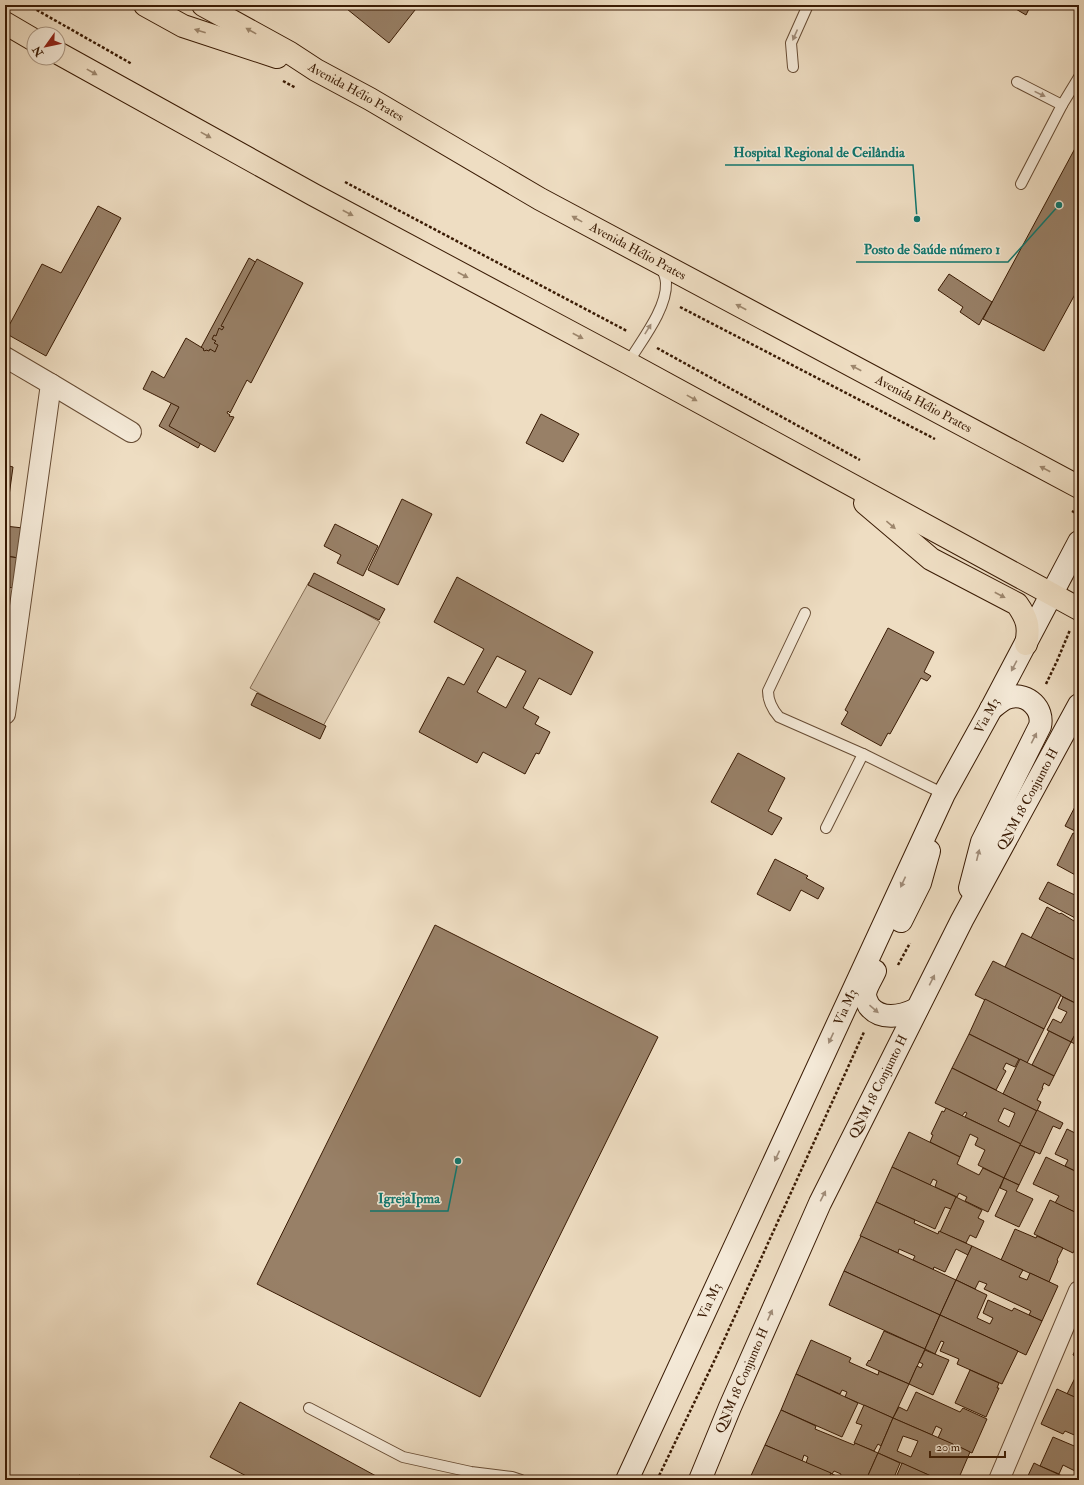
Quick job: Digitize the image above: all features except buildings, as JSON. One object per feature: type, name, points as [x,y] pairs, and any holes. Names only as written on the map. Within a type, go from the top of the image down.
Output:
[{"type":"main road","points":[[145,5],[183,26],[316,70]]},
{"type":"main road","name":"Avenida Hélio Prates","points":[[203,5],[290,53],[316,70],[370,99],[540,199],[1079,487]]},
{"type":"main road","points":[[5,23],[26,35]]},
{"type":"main road","points":[[66,57],[314,195],[628,363],[1079,609]]},
{"type":"main road","points":[[829,472],[931,559],[1017,604],[1027,623],[1028,634],[1026,644]]},
{"type":"main road","name":"Via M3","points":[[627,1480],[944,794],[1026,644],[1050,594],[1079,542]]},
{"type":"main road","points":[[962,920],[982,842],[1040,726],[1042,719],[1035,705],[1024,698],[1010,697],[1001,701],[991,709]]},
{"type":"main road","name":"QNM 18 Conjunto H","points":[[700,1480],[730,1407],[820,1203],[962,920],[1079,705]]},
{"type":"main road","points":[[918,1008],[902,1015],[882,1015],[874,1012],[866,1002],[865,994],[867,987],[920,883],[944,794]]},
{"type":"street","points":[[5,357],[131,432]]},
{"type":"street","points":[[5,714],[51,384]]},
{"type":"street","points":[[999,1480],[1079,1291]]},
{"type":"lane","points":[[793,67],[791,43],[808,5]]},
{"type":"lane","points":[[1021,184],[1062,104],[1079,77]]},
{"type":"lane","points":[[1017,82],[1062,104]]},
{"type":"lane","points":[[628,363],[664,299],[666,283],[660,264]]},
{"type":"lane","points":[[805,613],[768,691],[770,704],[774,712],[779,717],[863,754],[944,794]]},
{"type":"lane","points":[[826,828],[863,754]]},
{"type":"lane","points":[[309,1408],[404,1457],[469,1476],[512,1477],[521,1480]]},
{"type":"path","points":[[1035,705],[1057,661],[1079,609]]},
{"type":"path","points":[[896,970],[910,942]]},
{"type":"path","points":[[657,1480],[719,1351],[874,1012]]},
{"type":"shaded area","points":[[309,582],[380,622],[322,728],[250,688]]},
{"type":"place","name":"Posto de Saúde número 1","points":[[1059,205]]},
{"type":"place","name":"Hospital Regional de Ceilândia","points":[[917,219]]},
{"type":"place","name":"IgrejaIpma","points":[[458,1161]]}]
